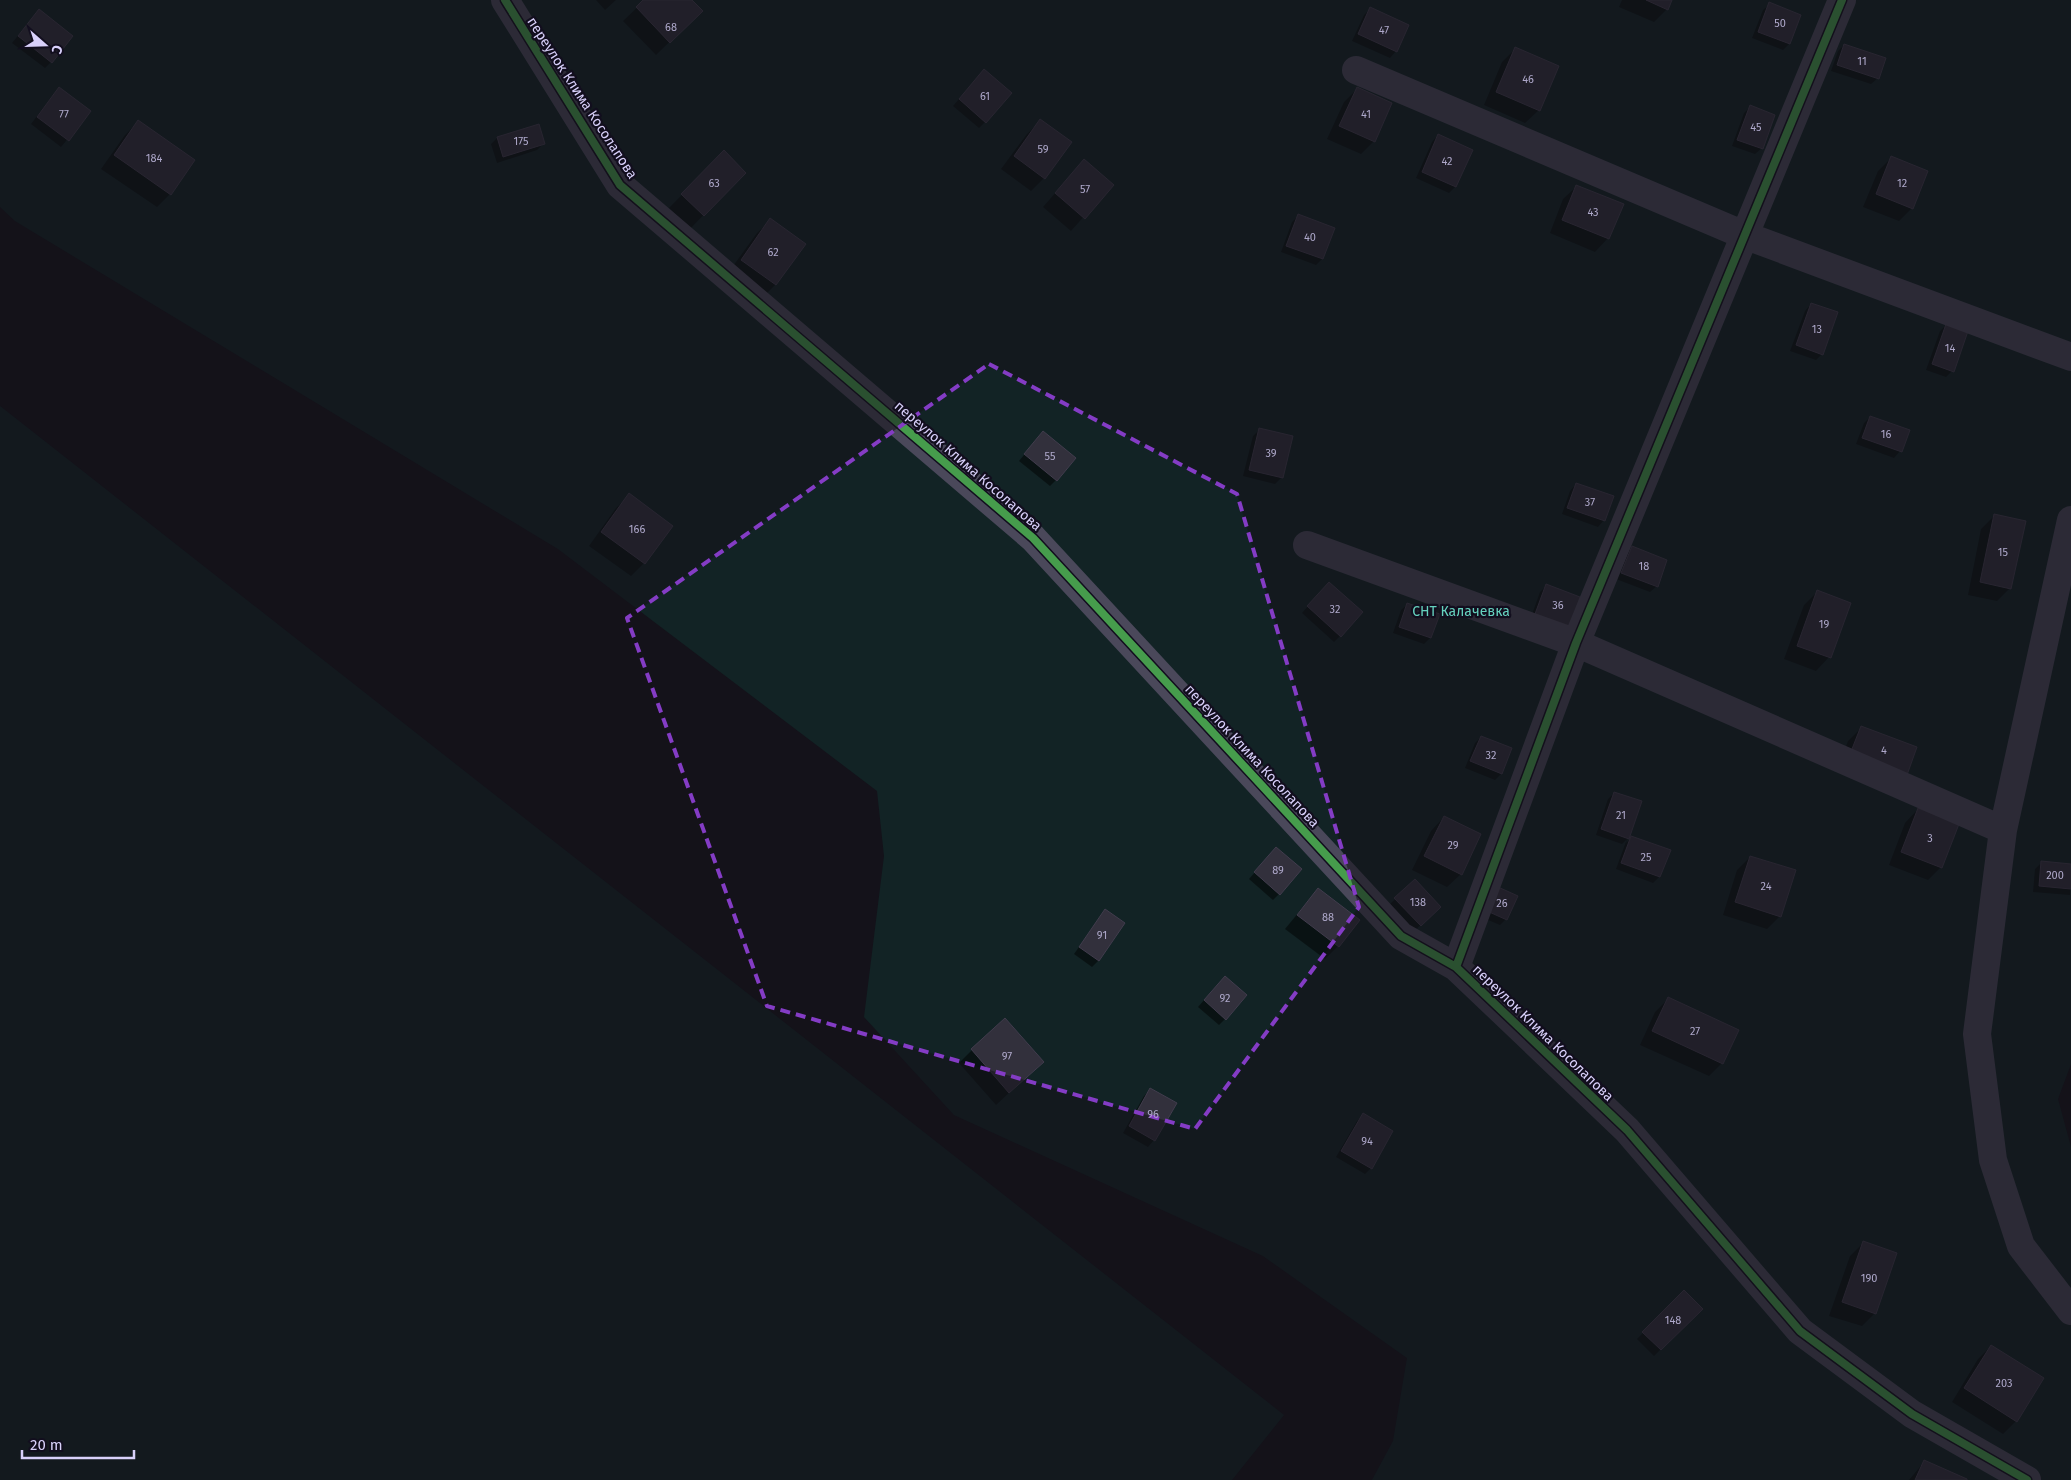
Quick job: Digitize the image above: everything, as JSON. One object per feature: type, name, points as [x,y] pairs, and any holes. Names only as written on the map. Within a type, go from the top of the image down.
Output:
[{"type":"street","name":"переулок Клима Косолапова","points":[[505,0],[620,185],[1033,538],[1401,936],[1456,967],[1627,1130],[1800,1331],[1912,1414],[2026,1480]]},
{"type":"street","points":[[1456,967],[1576,643],[1842,0]]},
{"type":"street","points":[[1356,70],[1744,235],[2071,357]]},
{"type":"street","points":[[2071,520],[2003,830],[1977,1034],[1993,1160],[2021,1246],[2071,1312]]},
{"type":"street","points":[[1307,544],[1576,643],[2003,830]]},
{"type":"highlighted area","points":[[989,364],[1237,494],[1359,907],[1195,1129],[767,1006],[627,618]]},
{"type":"green space","name":"СНТ Калачевка","points":[[0,0],[2071,0],[2071,1064],[2058,1099],[2071,1147],[2071,1480],[1372,1480],[1393,1441],[1407,1358],[1263,1256],[954,1115],[864,1017],[884,856],[877,791],[558,549],[15,221],[0,207]]},
{"type":"green space","points":[[0,406],[1284,1415],[1232,1480],[0,1480]]},
{"type":"building","points":[[643,0],[692,0],[703,11],[670,43],[636,7]]},
{"type":"building","points":[[1646,0],[1672,0],[1668,10]]},
{"type":"building","points":[[1769,2],[1801,15],[1790,44],[1758,32]]},
{"type":"building","points":[[1370,7],[1409,25],[1397,52],[1358,34]]},
{"type":"building","points":[[39,9],[73,36],[52,63],[18,36]]},
{"type":"building","points":[[1844,44],[1886,58],[1879,79],[1837,65]]},
{"type":"building","points":[[1515,47],[1559,66],[1540,111],[1496,92]]},
{"type":"building","points":[[984,69],[1012,93],[986,123],[959,99]]},
{"type":"building","points":[[59,87],[91,111],[69,141],[37,117]]},
{"type":"building","points":[[1357,87],[1392,103],[1375,142],[1339,126]]},
{"type":"building","points":[[1750,105],[1775,115],[1763,149],[1737,140]]},
{"type":"building","points":[[1040,119],[1072,142],[1045,179],[1014,156]]},
{"type":"building","points":[[138,120],[195,160],[171,195],[114,155]]},
{"type":"building","points":[[539,124],[545,144],[503,157],[497,137]]},
{"type":"building","points":[[1438,134],[1473,150],[1456,187],[1422,172]]},
{"type":"building","points":[[724,150],[746,173],[704,216],[681,194]]},
{"type":"building","points":[[1891,156],[1928,171],[1913,209],[1876,194]]},
{"type":"building","points":[[1084,159],[1114,185],[1085,219],[1055,193]]},
{"type":"building","points":[[1576,185],[1624,204],[1609,239],[1562,220]]},
{"type":"building","points":[[1298,214],[1335,228],[1323,259],[1286,246]]},
{"type":"building","points":[[770,218],[806,244],[776,285],[741,260]]},
{"type":"building","points":[[1811,303],[1838,312],[1823,355],[1796,345]]},
{"type":"building","points":[[1946,324],[1968,331],[1954,372],[1932,364]]},
{"type":"building","points":[[1870,416],[1910,430],[1902,452],[1862,438]]},
{"type":"building","points":[[1259,428],[1293,436],[1283,478],[1249,470]]},
{"type":"building","points":[[1043,431],[1076,458],[1057,481],[1024,454]]},
{"type":"building","points":[[1576,483],[1614,496],[1605,521],[1567,508]]},
{"type":"building","points":[[629,493],[673,526],[645,564],[601,532]]},
{"type":"building","points":[[1994,514],[2026,521],[2011,589],[1980,582]]},
{"type":"building","points":[[1632,546],[1667,560],[1658,587],[1621,573]]},
{"type":"building","points":[[1329,582],[1363,612],[1341,637],[1307,606]]},
{"type":"building","points":[[1546,584],[1580,597],[1570,626],[1535,614]]},
{"type":"building","points":[[1817,590],[1851,603],[1831,658],[1797,646]]},
{"type":"building","points":[[1407,603],[1440,614],[1431,638],[1399,627]]},
{"type":"building","points":[[1861,726],[1917,747],[1907,775],[1850,754]]},
{"type":"building","points":[[1481,736],[1512,748],[1502,774],[1470,761]]},
{"type":"building","points":[[1614,792],[1642,801],[1629,839],[1601,829]]},
{"type":"building","points":[[1918,808],[1959,824],[1942,868],[1901,852]]},
{"type":"building","points":[[1444,816],[1481,834],[1462,875],[1424,856]]},
{"type":"building","points":[[1631,836],[1671,850],[1660,877],[1621,863]]},
{"type":"building","points":[[1276,847],[1302,869],[1280,895],[1254,872]]},
{"type":"building","points":[[1750,856],[1796,870],[1781,917],[1735,902]]},
{"type":"building","points":[[2041,861],[2071,864],[2071,889],[2039,886]]},
{"type":"building","points":[[1415,879],[1441,907],[1421,926],[1394,898]]},
{"type":"building","points":[[1498,887],[1518,896],[1507,920],[1487,911]]},
{"type":"building","points":[[1318,888],[1360,920],[1339,947],[1297,915]]},
{"type":"building","points":[[1105,909],[1125,923],[1099,961],[1079,947]]},
{"type":"building","points":[[1225,976],[1247,995],[1226,1020],[1204,1000]]},
{"type":"building","points":[[1668,997],[1739,1030],[1723,1064],[1652,1031]]},
{"type":"building","points":[[1005,1018],[1044,1062],[1009,1093],[971,1049]]},
{"type":"building","points":[[1150,1088],[1177,1103],[1155,1141],[1129,1126]]},
{"type":"building","points":[[1363,1113],[1393,1131],[1372,1169],[1341,1151]]},
{"type":"building","points":[[1863,1241],[1897,1253],[1876,1314],[1842,1302]]},
{"type":"building","points":[[1684,1290],[1703,1309],[1661,1350],[1642,1332]]},
{"type":"building","points":[[1991,1345],[2044,1378],[2017,1422],[1964,1388]]},
{"type":"building","points":[[1924,1460],[1967,1479],[1967,1480],[1915,1480]]},
{"type":"cycle path","points":[[505,0],[620,185],[1033,538],[1401,936],[1456,967],[1627,1130],[1800,1331],[1912,1414],[2027,1480]]},
{"type":"cycle path","points":[[1456,967],[1576,643],[1842,0]]}]
